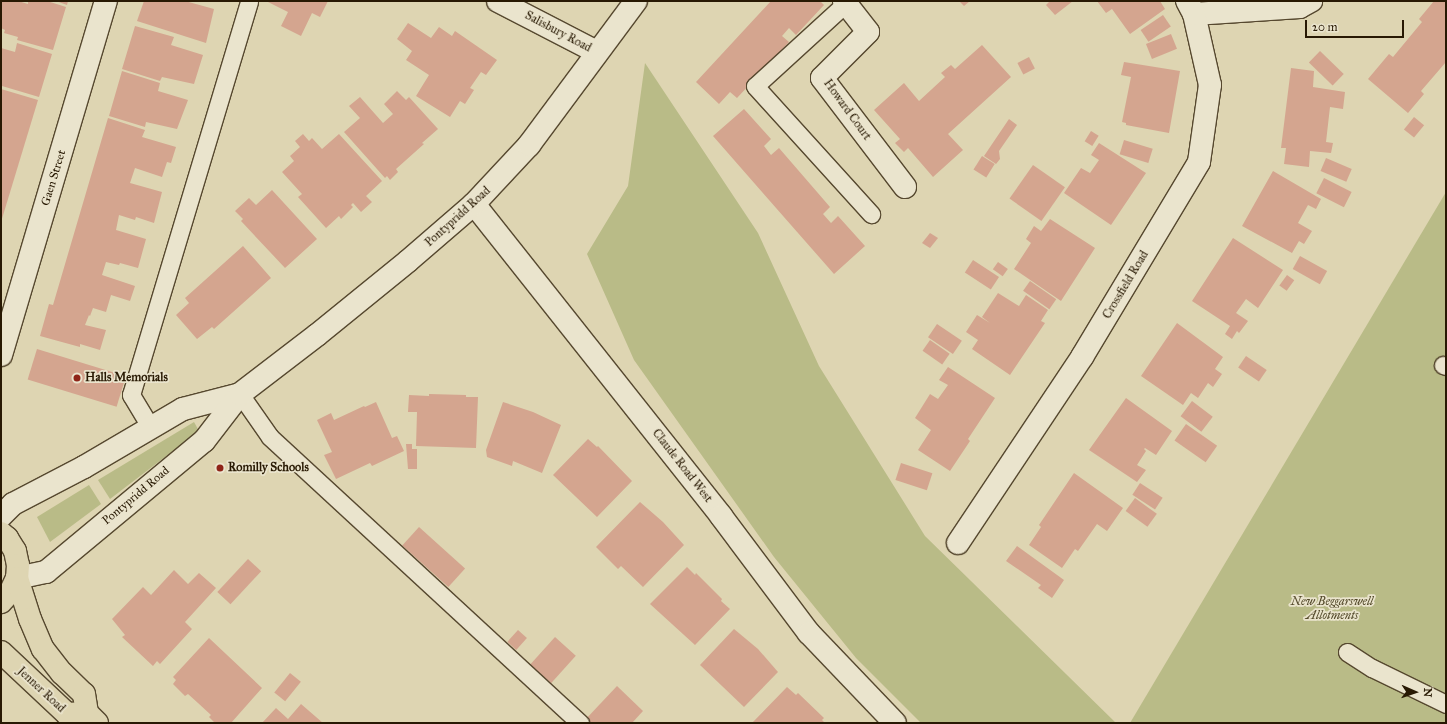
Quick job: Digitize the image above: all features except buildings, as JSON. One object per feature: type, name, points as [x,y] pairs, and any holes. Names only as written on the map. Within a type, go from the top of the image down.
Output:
[{"type":"main road","points":[[1,533],[7,538],[15,551],[18,565],[17,578],[12,591],[1,602]]},
{"type":"main road","name":"Jenner Road","points":[[1,652],[68,714],[92,718],[84,694],[62,673],[43,649],[30,619],[17,578]]},
{"type":"street","name":"Gaen Street","points":[[1,355],[106,1]]},
{"type":"street","name":"Salisbury Road","points":[[498,1],[597,52]]},
{"type":"street","name":"Pontypridd Road","points":[[17,578],[46,572],[204,441],[240,394],[323,330],[408,261],[474,204],[529,145],[636,1]]},
{"type":"street","points":[[1190,8],[1300,7],[1311,1]]},
{"type":"street","name":"Howard Court","points":[[845,2],[868,32],[822,78],[905,187]]},
{"type":"street","name":"Crossfield Road","points":[[958,543],[1082,357],[1199,162],[1210,85],[1190,8]]},
{"type":"street","name":"Claude Road West","points":[[474,204],[721,516],[809,633],[895,723]]},
{"type":"street","name":"Pontypridd Road","points":[[1,516],[13,504],[84,467],[183,409],[240,394]]},
{"type":"lane","points":[[151,428],[131,396],[249,1]]},
{"type":"lane","points":[[845,2],[755,86],[871,214]]},
{"type":"lane","points":[[240,394],[270,437],[580,723]]},
{"type":"lane","points":[[1347,652],[1372,668],[1446,704]]},
{"type":"green space","points":[[645,63],[758,233],[819,366],[925,536],[1116,723],[921,723],[856,658],[774,557],[634,360],[587,254],[628,186]]},
{"type":"green space","name":"New Beggarswell Allotments","points":[[1446,192],[1446,723],[1130,723]]},
{"type":"green space","points":[[194,422],[199,431],[110,499],[98,480]]},
{"type":"green space","points":[[89,485],[101,504],[50,542],[37,517]]},
{"type":"place","name":"Halls Memorials","points":[[77,378]]},
{"type":"place","name":"Romilly Schools","points":[[220,468]]}]
